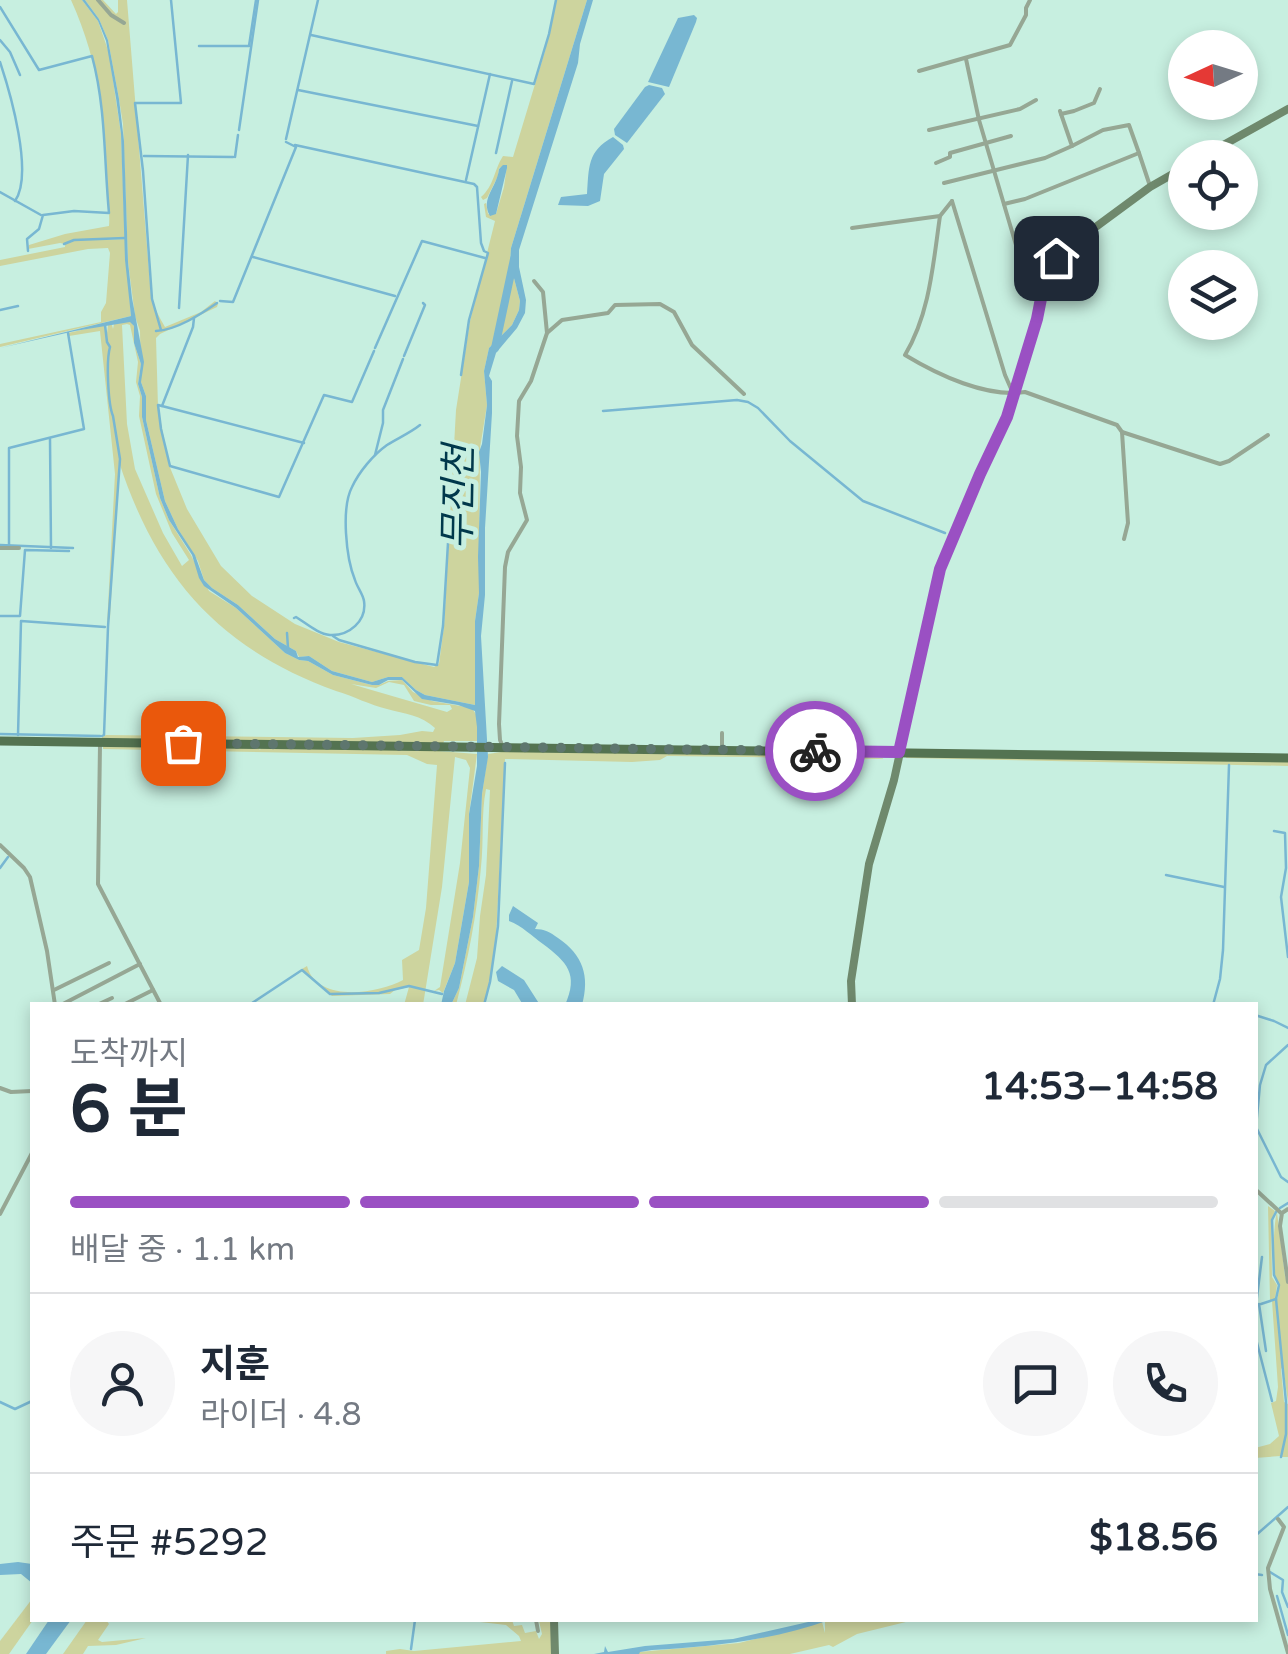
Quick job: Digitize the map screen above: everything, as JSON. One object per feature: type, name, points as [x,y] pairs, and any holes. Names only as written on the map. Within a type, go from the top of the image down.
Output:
[{"type":"main road","points":[[1233,140],[1288,110]]},
{"type":"main road","points":[[852,1002],[869,864],[894,780],[940,569],[1007,417],[1037,319],[1046,273],[1056,258],[1168,176]]},
{"type":"main road","points":[[0,741],[1288,758]]},
{"type":"main road","points":[[554,1622],[555,1652]]},
{"type":"street","points":[[98,0],[110,15],[124,23]]},
{"type":"street","points":[[919,71],[1010,46],[1030,0]]},
{"type":"street","points":[[966,58],[978,119],[1016,245]]},
{"type":"street","points":[[1072,146],[1060,112],[1074,112],[1094,103],[1100,89]]},
{"type":"street","points":[[928,130],[1020,108],[1036,100]]},
{"type":"street","points":[[944,182],[1045,158],[1103,130],[1128,125],[1150,187]]},
{"type":"street","points":[[936,163],[950,158],[950,152],[1010,136]]},
{"type":"street","points":[[1004,204],[1138,153]]},
{"type":"street","points":[[1013,396],[952,201],[940,216],[929,293],[905,355],[943,377],[1013,396],[1025,392],[1117,425],[1122,432],[1128,523],[1124,539]]},
{"type":"street","points":[[852,228],[940,216]]},
{"type":"street","points":[[500,748],[505,567],[508,552],[527,520],[520,492],[519,401],[548,333],[543,292],[534,281]]},
{"type":"street","points":[[548,333],[562,320],[608,313],[615,305],[660,304],[674,312],[692,344],[744,394]]},
{"type":"street","points":[[1122,432],[1220,464],[1268,434]]},
{"type":"street","points":[[0,548],[18,548]]},
{"type":"street","points":[[722,733],[722,750]]},
{"type":"street","points":[[100,742],[98,884],[159,1002]]},
{"type":"street","points":[[0,845],[30,877],[57,1002]]},
{"type":"street","points":[[54,990],[109,963]]},
{"type":"street","points":[[64,1002],[140,964]]},
{"type":"street","points":[[129,1002],[153,990]]},
{"type":"street","points":[[103,1002],[112,998]]},
{"type":"street","points":[[0,1088],[30,1092]]},
{"type":"street","points":[[0,1214],[30,1156]]},
{"type":"street","points":[[1258,1192],[1282,1213]]},
{"type":"street","points":[[1288,1209],[1282,1213],[1280,1226],[1288,1282]]},
{"type":"street","points":[[1278,1519],[1284,1528],[1268,1568],[1288,1653]]},
{"type":"street","points":[[536,1622],[538,1631]]},
{"type":"green space","points":[[71,0],[82,0],[98,21],[109,53],[121,134],[125,237],[97,240],[125,239],[131,316],[0,347],[101,322],[106,303],[108,248],[0,266],[0,260],[65,247],[60,243],[28,249],[29,245],[109,226],[100,96],[89,48]]},
{"type":"green space","points":[[85,0],[103,0],[116,14],[118,0],[127,0],[155,308],[165,327],[201,312],[215,301],[218,304],[156,338],[158,407],[169,465],[187,509],[221,566],[252,596],[295,624],[339,642],[434,667],[439,664],[444,626],[456,410],[470,321],[495,221],[486,217],[484,204],[488,214],[496,214],[507,165],[499,168],[487,198],[481,197],[503,156],[513,157],[556,0],[587,0],[511,248],[519,310],[512,325],[489,348],[484,371],[487,405],[480,448],[475,705],[425,695],[402,677],[372,682],[332,671],[309,656],[299,657],[204,580],[198,561],[165,501],[146,420],[140,331],[128,262],[123,124],[108,40]]},
{"type":"green space","points":[[130,321],[134,326],[134,343],[141,364],[138,384],[142,397],[142,417],[160,498],[209,591],[299,660],[333,675],[372,685],[388,681],[402,680],[413,692],[432,701],[472,708],[477,716],[477,741],[443,744],[102,740],[106,735],[353,738],[433,732],[435,728],[418,718],[295,674],[226,631],[198,604],[153,541],[119,462],[107,625],[115,474],[100,331],[69,336],[68,333],[104,325],[107,333],[108,325],[113,329],[114,324]],"holes":[[[127,324],[138,362],[139,416],[156,494],[172,533],[189,560],[182,566],[135,469],[127,424],[122,325]],[[389,682],[404,685],[414,701],[450,705],[452,709],[447,712],[351,684],[376,688]]]},
{"type":"green space","points":[[103,745],[260,750],[261,747],[477,754],[469,814],[469,882],[455,963],[443,993],[434,991],[440,987],[460,863],[470,768],[466,760],[455,757],[442,887],[423,1002],[405,1002],[409,987],[390,994],[332,996],[302,969],[307,966],[323,986],[349,992],[378,989],[403,980],[402,960],[419,950],[426,908],[437,765],[407,755],[103,749]]},
{"type":"green space","points":[[508,751],[890,759],[505,759],[496,938],[490,982],[484,1002],[466,1002],[477,958],[486,875],[490,790],[486,789],[474,919],[457,1002],[452,1002],[459,988],[473,917],[488,754]]},
{"type":"green space","points":[[906,758],[1288,762],[1288,766]]},
{"type":"green space","points":[[1268,1206],[1275,1211],[1271,1221],[1275,1300],[1279,1290],[1274,1264],[1277,1212],[1288,1284],[1288,1402],[1281,1369],[1284,1402],[1288,1404],[1288,1457],[1281,1454],[1258,1458],[1258,1447],[1279,1436],[1271,1403],[1276,1401],[1278,1387],[1270,1301]]},
{"type":"green space","points":[[30,1602],[32,1622],[9,1654],[0,1654],[0,1641]]},
{"type":"green space","points":[[86,1622],[108,1622],[98,1640],[102,1642],[146,1638],[88,1646],[83,1654],[63,1654]]},
{"type":"green space","points":[[480,1622],[513,1622],[514,1626],[522,1625],[525,1633],[536,1631],[539,1639],[539,1622],[551,1622],[552,1654],[386,1654],[400,1649],[521,1641],[506,1625]]},
{"type":"green space","points":[[822,1622],[825,1633],[825,1622],[906,1622],[857,1634],[833,1647],[790,1654],[639,1654],[739,1643]]},
{"type":"water","points":[[82,0],[99,19],[108,40],[119,99],[124,141],[128,262],[144,362],[141,382],[146,396],[146,420],[165,501],[195,555],[204,580],[275,639],[296,651],[298,657],[309,656],[332,671],[372,682],[402,677],[425,695],[475,705],[479,452],[487,405],[484,371],[489,348],[512,325],[519,310],[511,248],[587,0],[593,0],[578,63],[519,250],[525,313],[496,353],[489,376],[492,413],[481,636],[488,757],[473,917],[459,988],[452,1002],[442,1002],[455,963],[469,882],[469,814],[477,766],[475,711],[422,699],[402,680],[372,685],[333,675],[299,660],[285,653],[236,608],[204,586],[192,555],[160,498],[142,417],[138,384],[141,364],[130,322],[0,348],[131,316],[125,260],[121,134],[106,41],[98,21]]},
{"type":"water","points":[[694,15],[696,22],[669,87],[648,82],[678,18]]},
{"type":"water","points":[[649,85],[662,88],[665,94],[627,143],[615,135],[614,129]]},
{"type":"water","points":[[613,137],[624,149],[604,174],[600,201],[588,206],[558,205],[561,197],[587,194],[594,154]]},
{"type":"water","points":[[503,165],[507,168],[496,214],[490,216],[488,198]]},
{"type":"water","points":[[513,906],[538,923],[535,929],[555,936],[579,959],[585,976],[582,1002],[566,1002],[571,977],[564,963],[509,921]]},
{"type":"water","points":[[502,966],[524,980],[538,1002],[521,1002],[514,990],[498,981],[496,972]]},
{"type":"water","points":[[0,1564],[30,1564],[30,1581],[21,1574],[0,1575]]},
{"type":"water","points":[[48,1622],[70,1622],[46,1654],[26,1654]]},
{"type":"water","points":[[822,1622],[742,1641],[639,1654],[594,1654],[604,1652],[605,1646],[608,1652],[733,1639]]},
{"type":"waterway","points":[[161,330],[152,299],[135,103],[181,103],[171,0]]},
{"type":"waterway","points":[[199,46],[249,46],[256,0]]},
{"type":"waterway","points":[[239,130],[258,0]]},
{"type":"waterway","points":[[286,139],[318,0]]},
{"type":"waterway","points":[[311,35],[534,84],[556,0]]},
{"type":"waterway","points":[[0,7],[39,70],[92,56],[102,115],[109,213],[74,211],[43,215],[39,229],[27,239],[28,251]]},
{"type":"waterway","points":[[0,40],[20,75]]},
{"type":"waterway","points":[[0,62],[21,153],[20,189],[15,201]]},
{"type":"waterway","points":[[466,180],[490,74]]},
{"type":"waterway","points":[[496,153],[512,81]]},
{"type":"waterway","points":[[298,90],[478,126]]},
{"type":"waterway","points":[[235,157],[238,135]]},
{"type":"waterway","points":[[220,301],[233,302],[296,147],[286,142]]},
{"type":"waterway","points":[[295,145],[477,187],[481,243],[488,253],[469,320],[461,375]]},
{"type":"waterway","points":[[179,308],[188,155]]},
{"type":"waterway","points":[[144,156],[233,157]]},
{"type":"waterway","points":[[0,192],[41,215]]},
{"type":"waterway","points":[[64,244],[74,240],[125,238]]},
{"type":"waterway","points":[[375,348],[422,241],[485,258]]},
{"type":"waterway","points":[[253,257],[395,296]]},
{"type":"waterway","name":"무진천","points":[[495,348],[514,259]]},
{"type":"waterway","points":[[156,331],[180,325],[217,303]]},
{"type":"waterway","points":[[404,356],[423,303]]},
{"type":"waterway","points":[[0,310],[18,306]]},
{"type":"waterway","points":[[194,318],[162,406],[304,443]]},
{"type":"waterway","points":[[102,736],[120,459],[110,402],[110,347],[105,325]]},
{"type":"waterway","points":[[9,545],[9,448],[84,429],[68,333]]},
{"type":"waterway","points":[[162,406],[158,405],[170,466],[279,497],[324,395],[352,402],[374,351]]},
{"type":"waterway","points":[[375,455],[383,410],[403,359]]},
{"type":"waterway","points":[[603,411],[748,402],[863,501],[945,533]]},
{"type":"waterway","points":[[294,618],[330,635],[344,633],[360,621],[364,601],[347,546],[349,496],[367,464],[387,445],[420,425]]},
{"type":"waterway","points":[[50,439],[51,548]]},
{"type":"waterway","points":[[333,636],[415,662],[437,665],[448,543]]},
{"type":"waterway","points":[[0,545],[73,548]]},
{"type":"waterway","points":[[0,616],[20,616],[25,550],[69,551]]},
{"type":"waterway","points":[[18,735],[21,621],[105,627]]},
{"type":"waterway","points":[[287,633],[288,648]]},
{"type":"waterway","points":[[0,734],[100,736]]},
{"type":"waterway","points":[[485,1002],[498,926],[505,763]]},
{"type":"waterway","points":[[1214,1002],[1223,950],[1229,765]]},
{"type":"waterway","points":[[1274,831],[1285,833],[1286,868],[1281,897],[1288,957]]},
{"type":"waterway","points":[[0,868],[8,857]]},
{"type":"waterway","points":[[1166,875],[1224,887]]},
{"type":"waterway","points":[[254,1002],[302,970],[330,994],[379,993],[409,986],[442,994]]},
{"type":"waterway","points":[[1258,1016],[1288,1028]]},
{"type":"waterway","points":[[1258,1106],[1266,1065],[1288,1045]]},
{"type":"waterway","points":[[1258,1131],[1281,1177],[1288,1182]]},
{"type":"waterway","points":[[1280,1208],[1288,1203]]},
{"type":"waterway","points":[[1276,1212],[1272,1220],[1274,1275],[1279,1285],[1276,1299],[1286,1402],[1281,1457]]},
{"type":"waterway","points":[[1258,1289],[1262,1257]]},
{"type":"waterway","points":[[1261,1304],[1276,1299]]},
{"type":"waterway","points":[[1259,1304],[1266,1351]]},
{"type":"waterway","points":[[1258,1347],[1272,1401]]},
{"type":"waterway","points":[[0,1402],[15,1409],[30,1402]]},
{"type":"waterway","points":[[1258,1533],[1288,1507]]},
{"type":"waterway","points":[[1270,1572],[1283,1580],[1282,1592],[1288,1607]]},
{"type":"waterway","points":[[1258,1574],[1262,1575]]},
{"type":"waterway","points":[[1277,1596],[1288,1635]]},
{"type":"waterway","points":[[411,1649],[415,1622]]},
{"type":"way so far","points":[[183,743],[815,751]]},
{"type":"route","points":[[815,751],[899,752],[940,569],[1007,417],[1037,319],[1046,273],[1056,258]]}]
